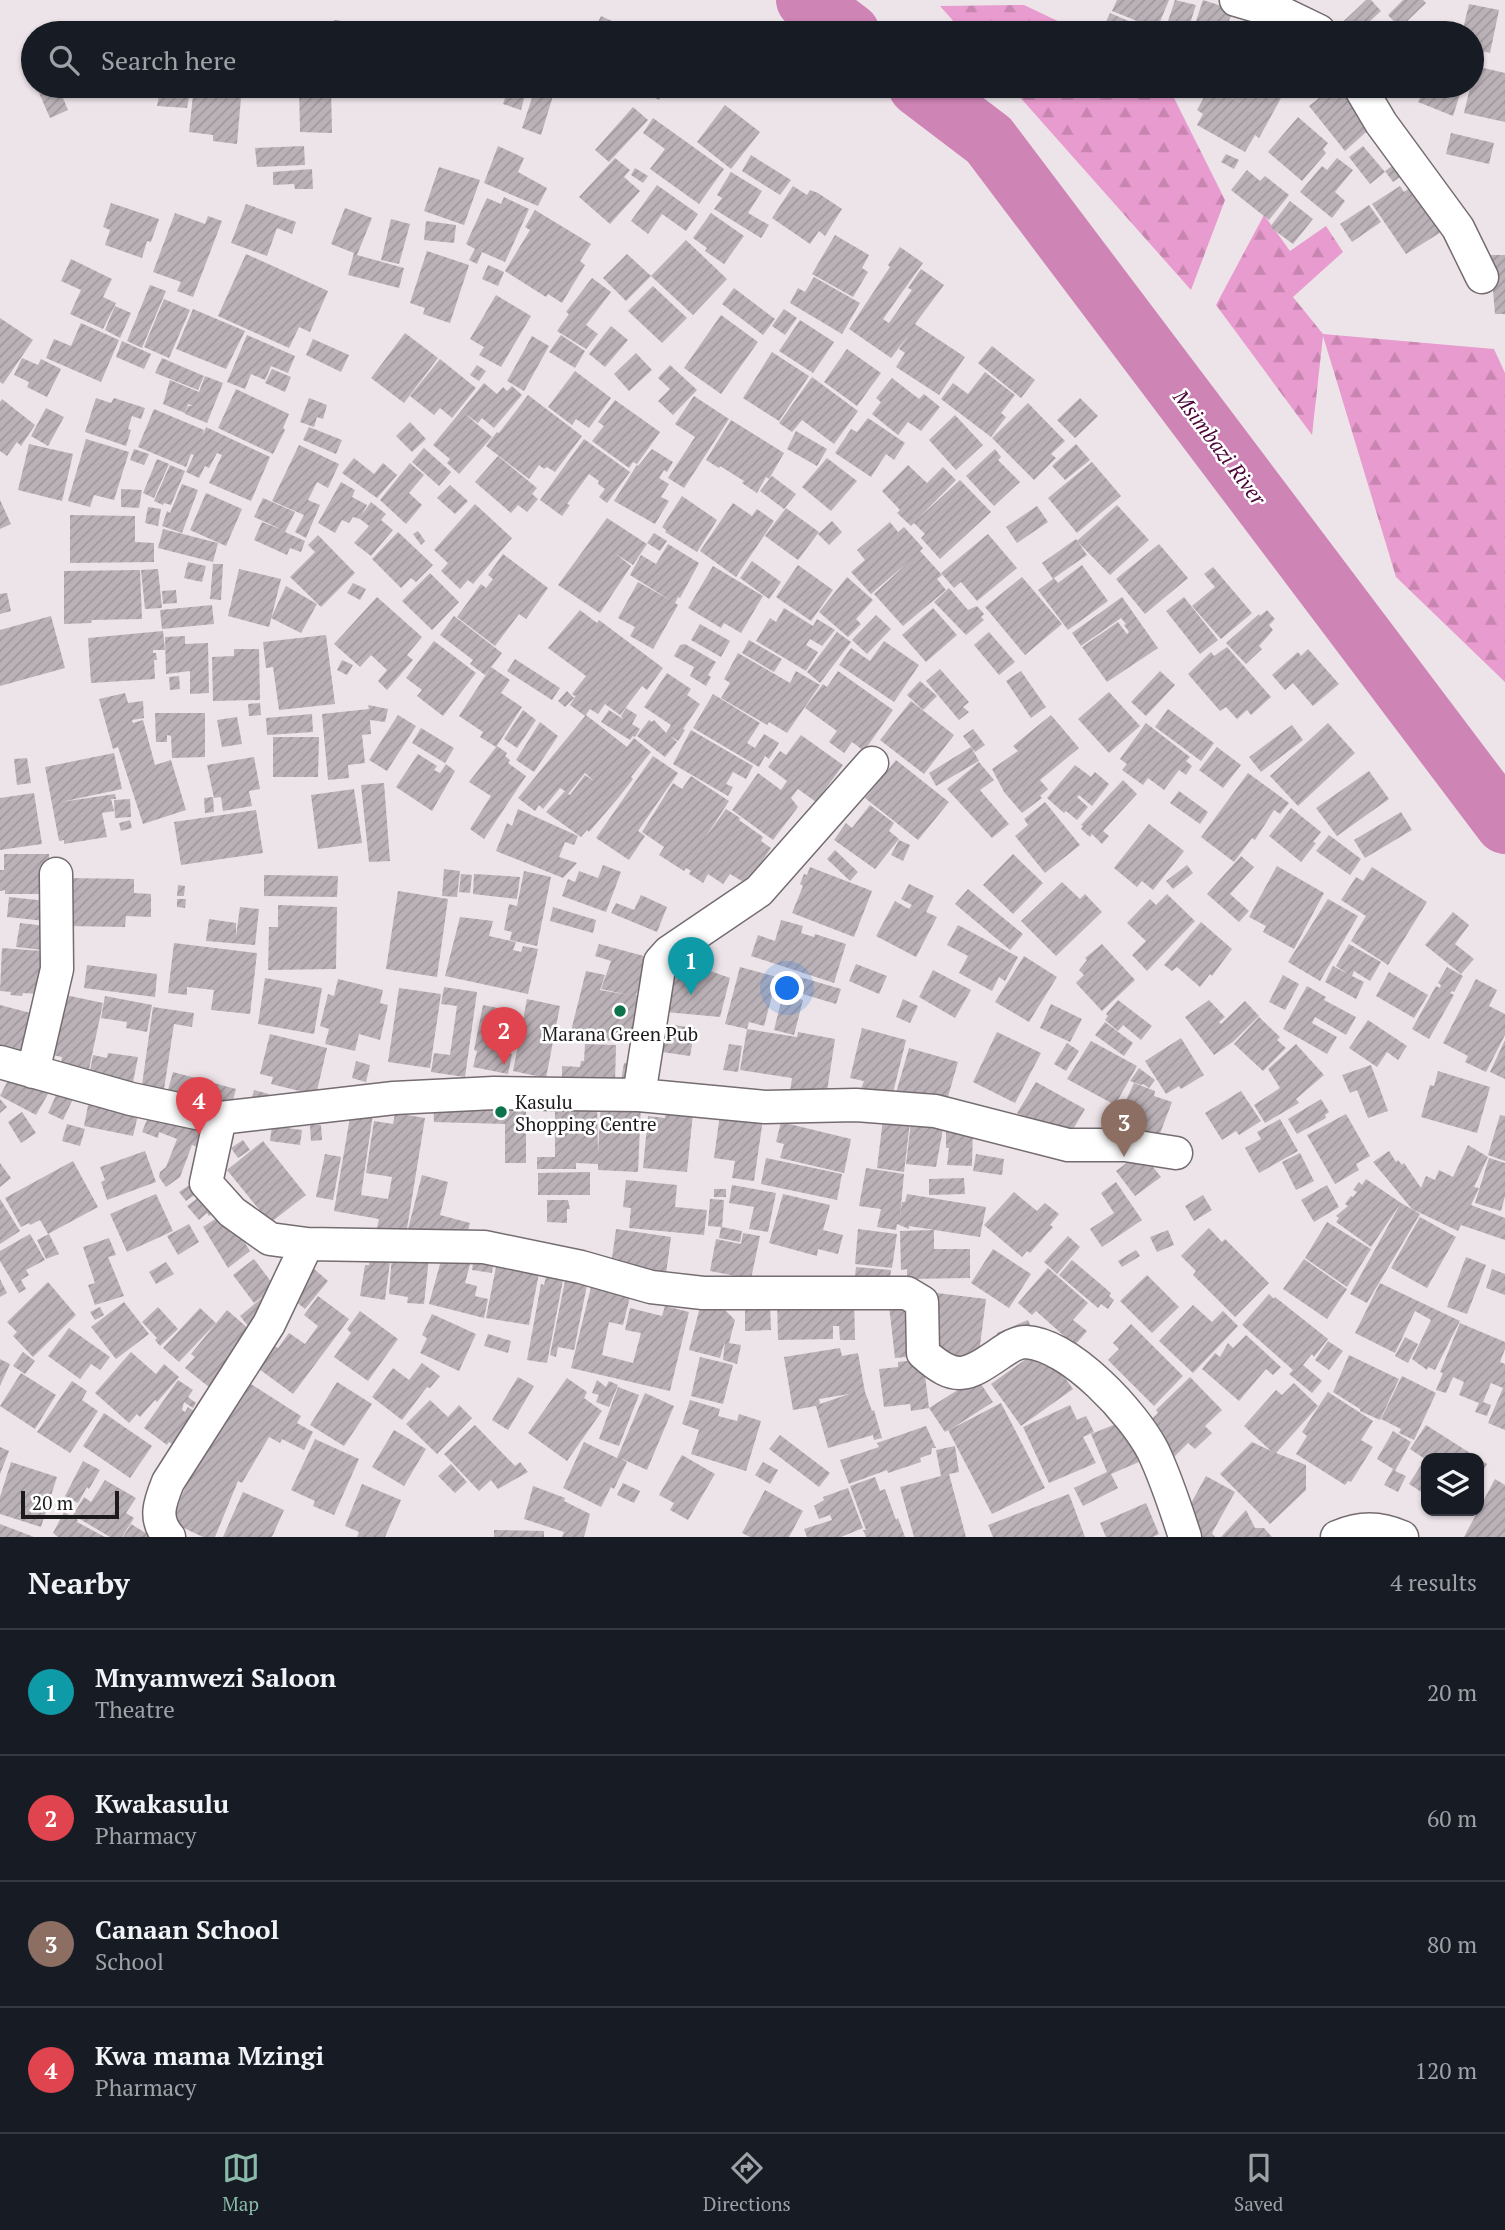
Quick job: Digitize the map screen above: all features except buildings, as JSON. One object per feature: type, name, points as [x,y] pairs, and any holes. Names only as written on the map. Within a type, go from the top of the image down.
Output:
[{"type":"street","points":[[1236,0],[1284,14],[1298,21]]},
{"type":"street","points":[[1309,0],[1316,21]]},
{"type":"street","points":[[1366,98],[1381,123],[1458,228],[1482,277]]},
{"type":"street","points":[[639,1095],[660,962],[669,952],[759,891],[872,763]]},
{"type":"street","points":[[33,1073],[57,970],[56,874]]},
{"type":"street","points":[[0,1062],[131,1099],[220,1118],[406,1098],[494,1093],[639,1095],[765,1107],[856,1105],[935,1111],[1068,1145],[1125,1145],[1176,1153]]},
{"type":"street","points":[[220,1118],[206,1182],[232,1212],[270,1239],[307,1244],[484,1247],[581,1267],[651,1287],[703,1293],[907,1293],[922,1302],[923,1353],[938,1366],[954,1373],[972,1372],[1013,1344],[1025,1342],[1071,1360],[1124,1409],[1153,1451],[1185,1537]]},
{"type":"street","points":[[169,1537],[158,1518],[160,1502],[168,1482],[269,1324],[307,1244]]},
{"type":"street","points":[[1337,1537],[1353,1529],[1384,1529],[1402,1537]]},
{"type":"green space","points":[[1024,5],[1058,21],[953,21],[940,6]]},
{"type":"green space","points":[[1021,98],[1174,98],[1225,200],[1191,290]]},
{"type":"green space","points":[[1264,215],[1290,251],[1326,226],[1343,252],[1293,297],[1323,334],[1494,349],[1505,373],[1505,682],[1396,577],[1323,336],[1312,435],[1216,305]]},
{"type":"waterway","name":"Msimbazi River","points":[[806,0],[834,21]]},
{"type":"waterway","name":"Msimbazi River","points":[[934,98],[989,140],[1505,824]]},
{"type":"place","name":"Mnyamwezi Saloon","points":[[691,995]]},
{"type":"place","name":"Marana Green Pub","points":[[620,1011]]},
{"type":"place","name":"Kwakasulu","points":[[504,1065]]},
{"type":"place","name":"Kasulu Shopping Centre","points":[[501,1112]]},
{"type":"place","name":"Kwa mama Mzingi","points":[[199,1135]]},
{"type":"place","name":"Canaan School","points":[[1124,1157]]}]
